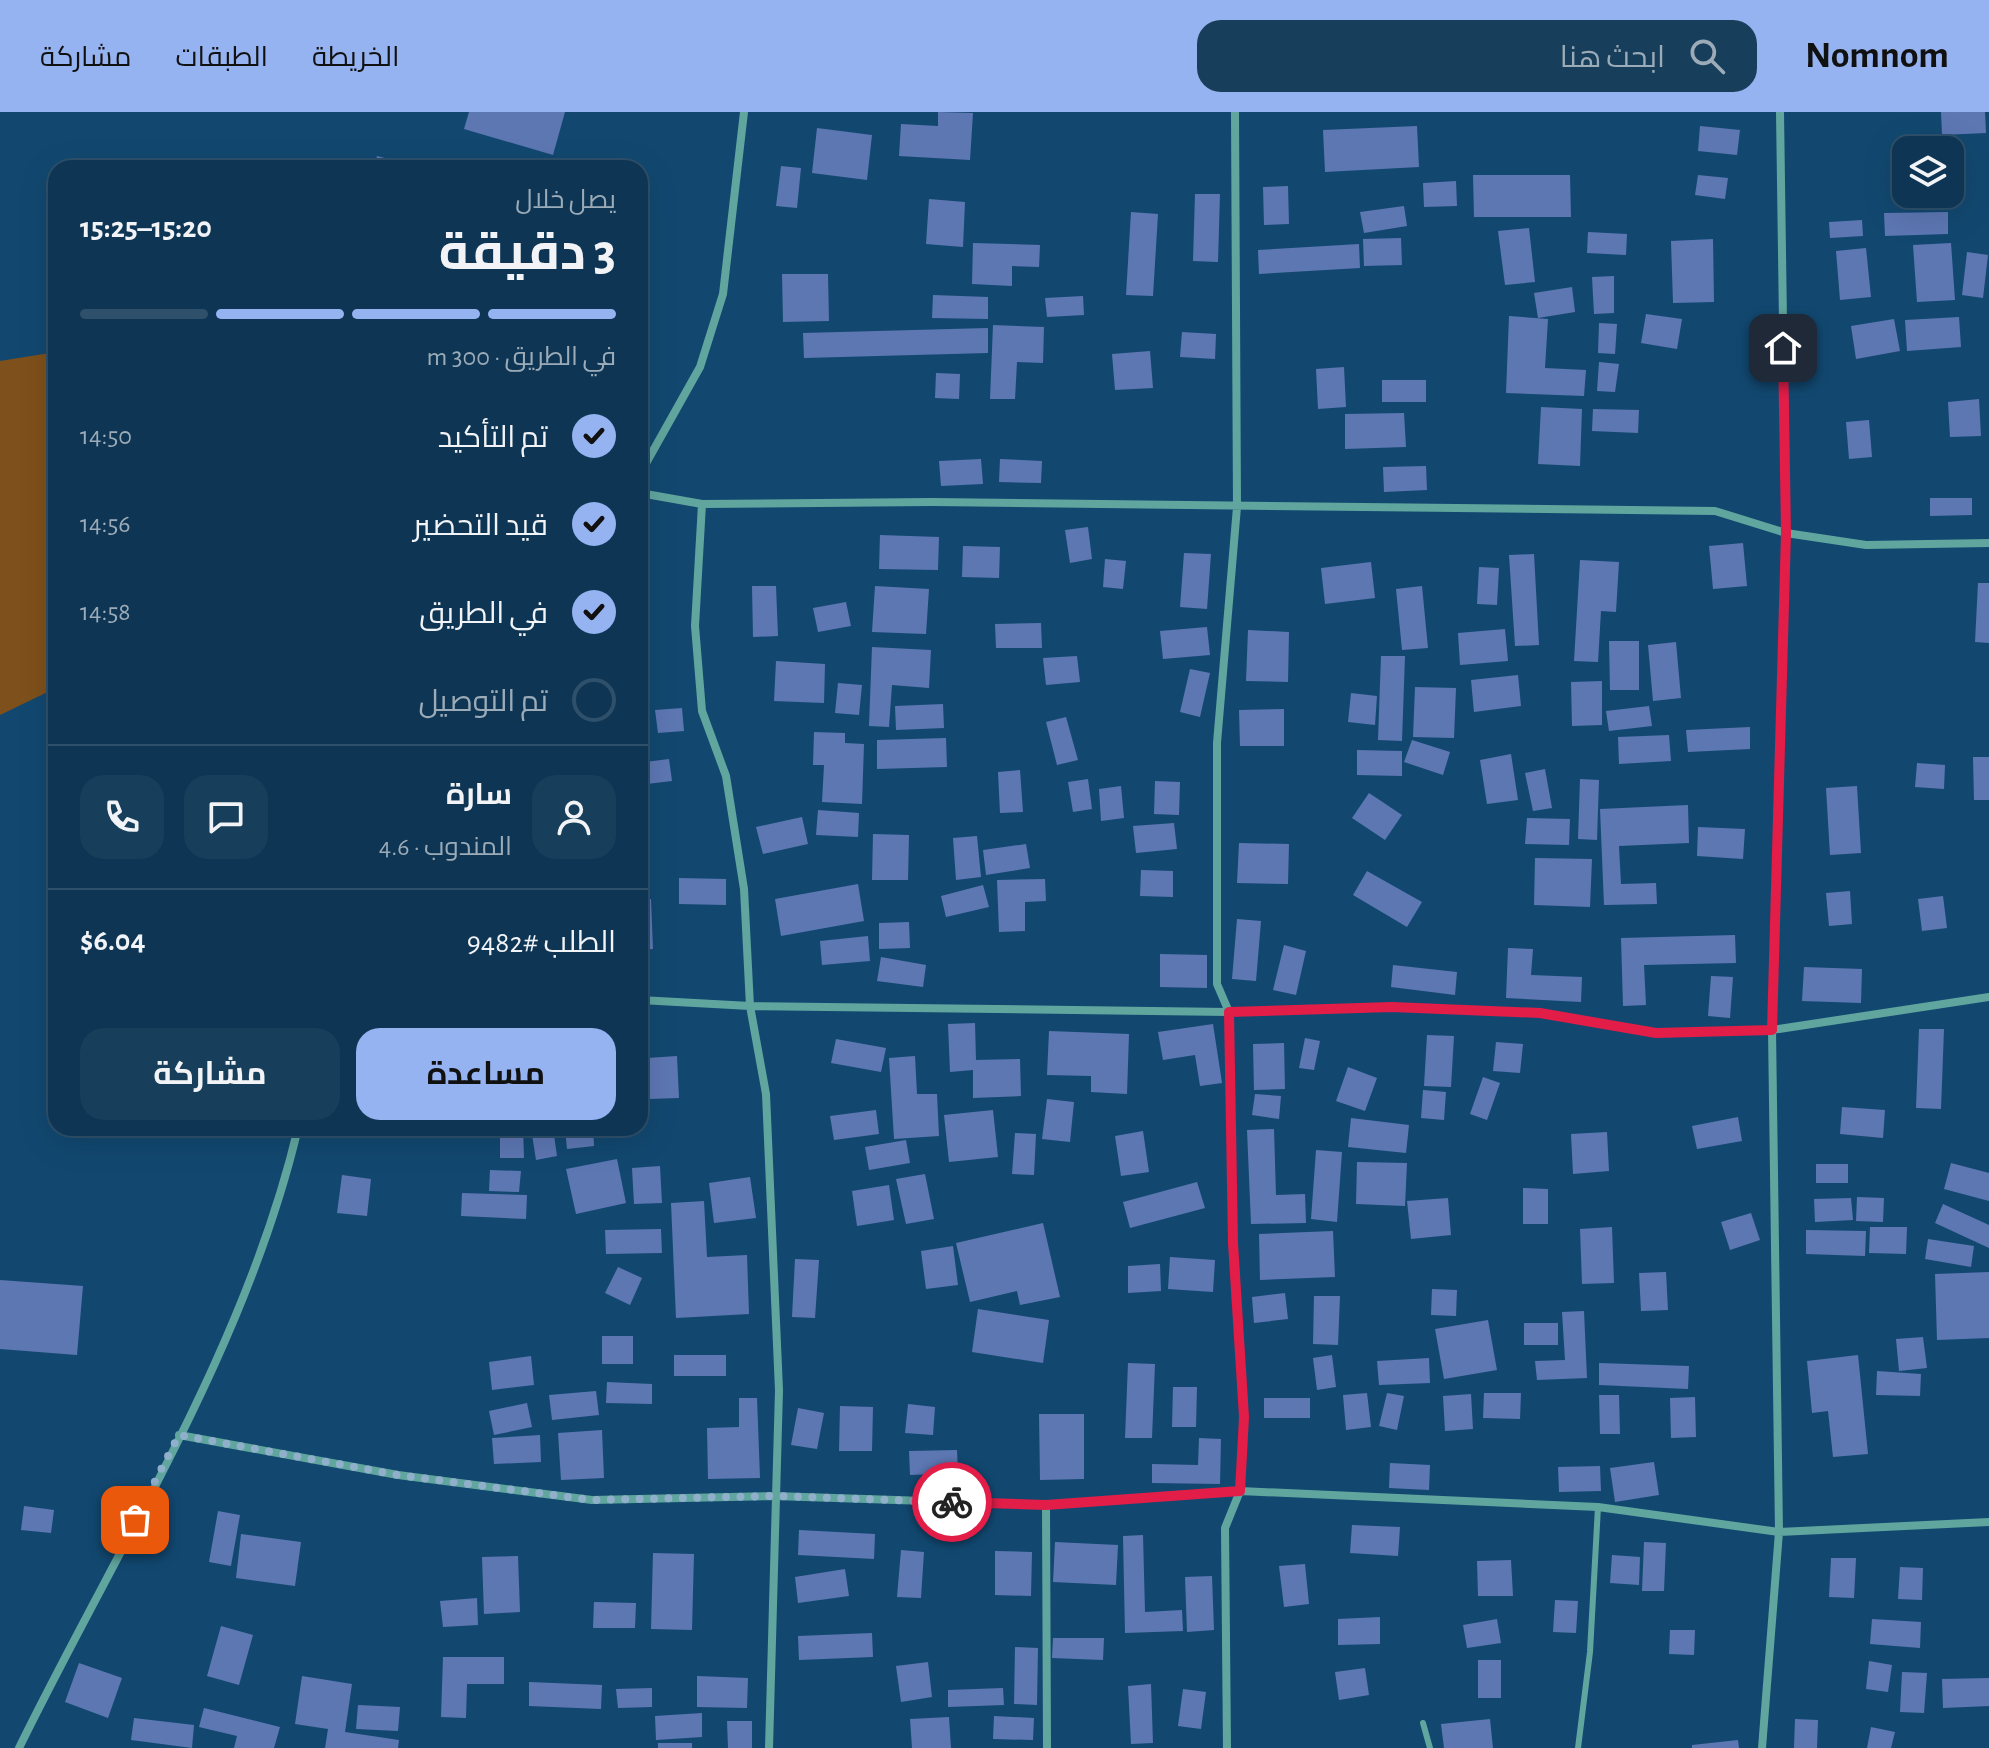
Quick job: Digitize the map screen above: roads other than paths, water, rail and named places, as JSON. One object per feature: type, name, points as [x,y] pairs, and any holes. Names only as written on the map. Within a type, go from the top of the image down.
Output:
[{"type":"street","points":[[648,460],[700,367],[723,294],[744,112]]},
{"type":"street","points":[[1227,1748],[1225,1528],[1240,1491],[1244,1417],[1233,1243],[1229,1012],[1217,984],[1217,743],[1237,507],[1235,112]]},
{"type":"street","points":[[1762,1748],[1779,1532],[1772,1030],[1786,533],[1780,112]]},
{"type":"street","points":[[648,494],[702,504],[932,502],[1715,511],[1786,533],[1866,545],[1989,543]]},
{"type":"street","points":[[702,504],[695,626],[702,711],[726,776],[742,875],[750,1006],[766,1094],[779,1390],[769,1748]]},
{"type":"street","points":[[648,1000],[750,1006],[1229,1012],[1392,1007],[1540,1013],[1656,1033],[1772,1030],[1989,997]]},
{"type":"street","points":[[19,1748],[179,1435],[241,1300],[287,1174],[296,1136]]},
{"type":"street","points":[[179,1435],[398,1475],[592,1500],[774,1496],[1046,1505],[1240,1491],[1598,1507],[1779,1532],[1989,1522]]},
{"type":"street","points":[[1046,1505],[1047,1748]]},
{"type":"lane","points":[[1578,1748],[1590,1652],[1598,1507]]},
{"type":"lane","points":[[1423,1723],[1430,1748]]}]
